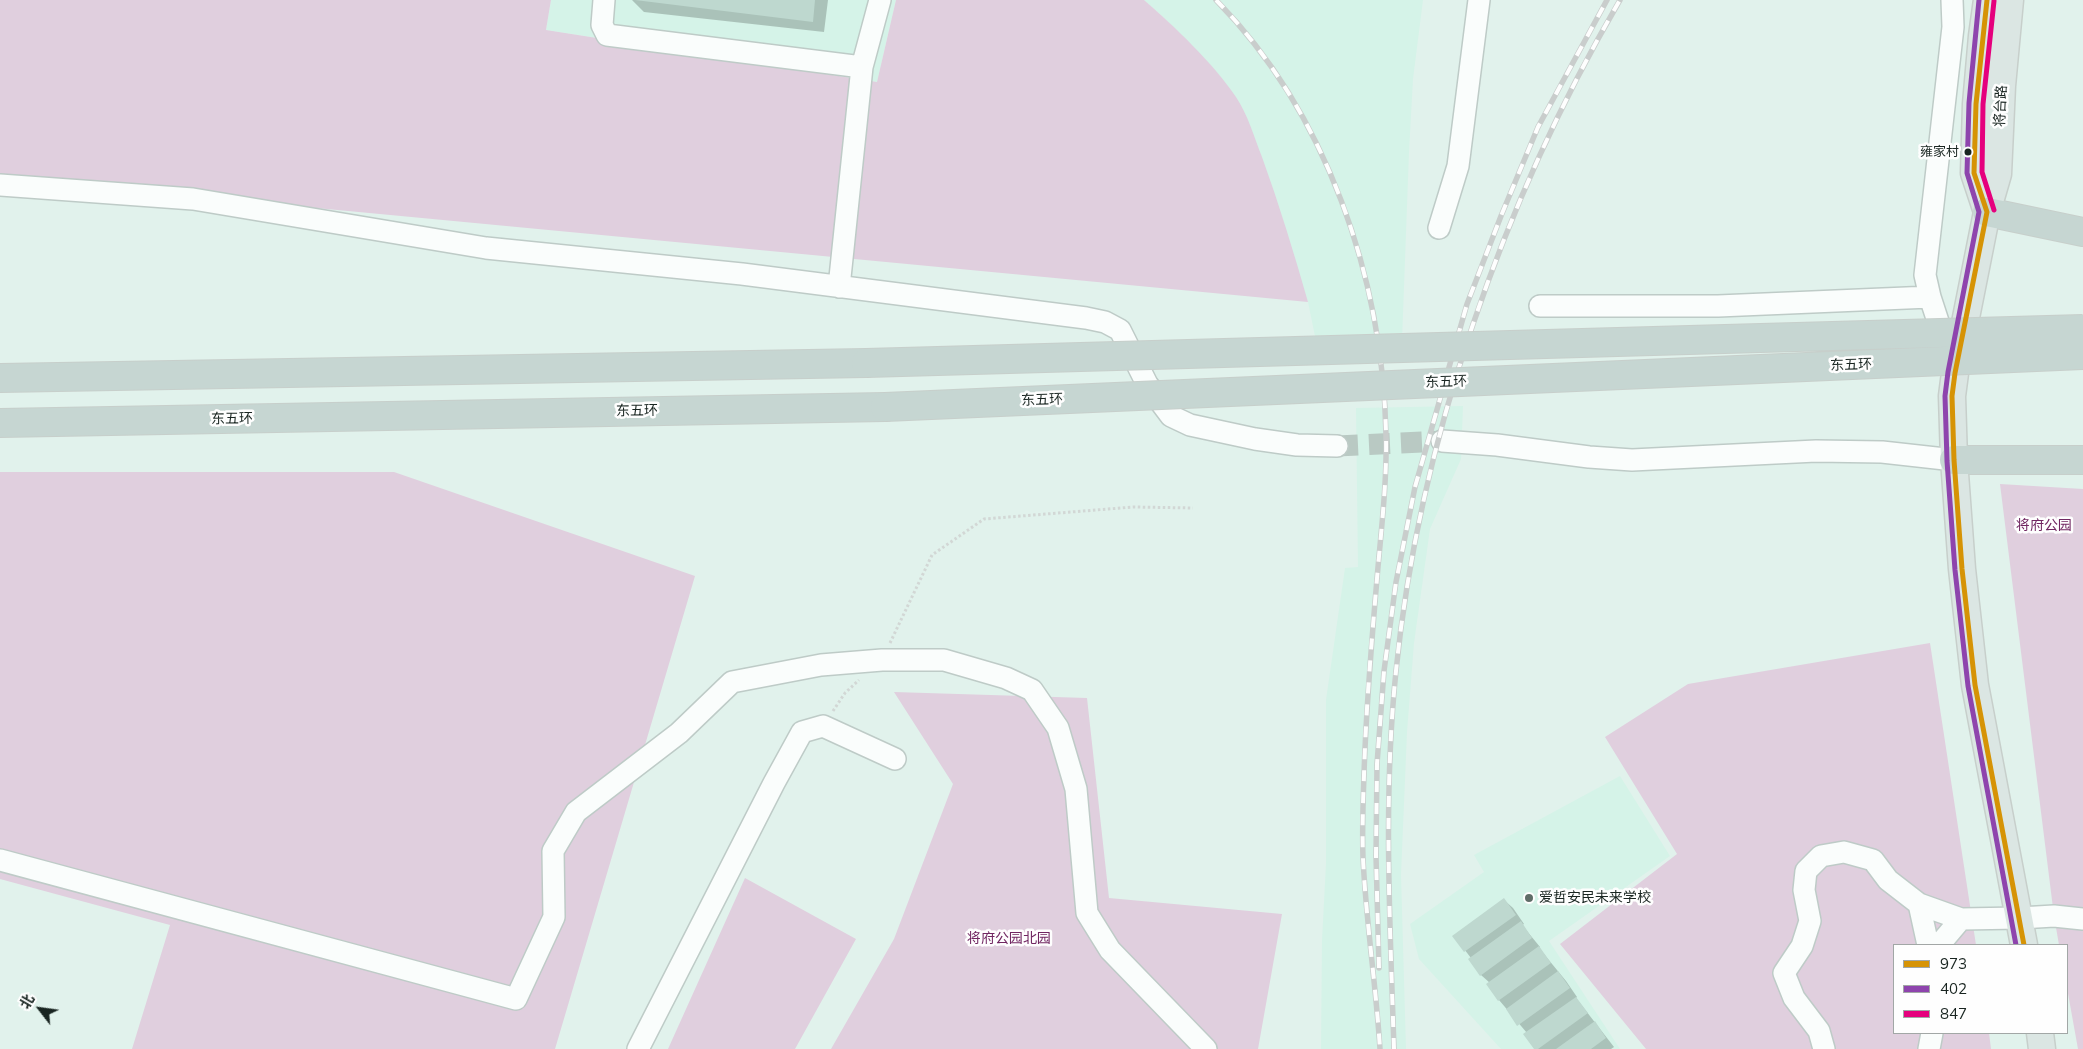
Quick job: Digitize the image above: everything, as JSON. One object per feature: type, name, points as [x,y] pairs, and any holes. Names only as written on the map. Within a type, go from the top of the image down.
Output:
[{"type":"highway","points":[[1987,212],[2083,232]]},
{"type":"highway","points":[[0,378],[866,363],[2083,329]]},
{"type":"highway","name":"东五环","points":[[0,423],[885,407],[2083,354]]},
{"type":"highway","points":[[1954,460],[2083,460]]},
{"type":"main road","name":"将台路","points":[[1987,0],[1976,104],[1974,173],[1987,212]]},
{"type":"main road","name":"将台路","points":[[2010,0],[2003,69],[1998,174],[1987,212],[1952,396],[1954,460],[1962,569],[1975,685],[2024,944]]},
{"type":"main road","points":[[2040,1034],[2042,1049]]},
{"type":"street","points":[[604,0],[602,25],[607,35],[862,67]]},
{"type":"street","points":[[839,287],[862,67],[880,0]]},
{"type":"street","points":[[1439,228],[1458,166],[1479,0]]},
{"type":"street","points":[[1952,0],[1953,27],[1925,275],[1930,297],[1955,373]]},
{"type":"street","points":[[0,185],[193,199],[486,248],[742,274],[1105,322],[1120,330],[1146,384],[1171,416],[1190,425],[1255,439],[1297,445],[1337,446]]},
{"type":"street","points":[[1540,306],[1718,306],[1930,297]]},
{"type":"street","points":[[1442,441],[1497,445],[1589,458],[1632,460],[1816,451],[1882,452],[1954,460]]},
{"type":"street","points":[[0,860],[516,999],[554,917],[554,851],[576,812],[679,733],[732,682],[821,665],[882,660],[944,660],[1006,678],[1032,690],[1058,728],[1076,788],[1087,913],[1110,950],[1206,1049]]},
{"type":"street","points":[[638,1049],[802,732],[823,726],[894,759]]},
{"type":"street","points":[[1824,1049],[1820,1031],[1794,998],[1784,973],[1802,946],[1810,921],[1804,890],[1806,871],[1821,856],[1844,852],[1873,860],[1888,880],[1919,904],[1962,919],[2054,916],[2083,919]]},
{"type":"street","points":[[1919,904],[1928,944]]},
{"type":"street","points":[[1940,944],[1962,919]]},
{"type":"street","points":[[1929,1049],[1932,1034]]},
{"type":"path","points":[[823,726],[845,693],[882,660],[932,555],[984,519],[1132,507],[1193,508]]},
{"type":"shaded area","points":[[551,0],[896,0],[877,82],[546,30]]},
{"type":"shaded area","points":[[1144,0],[1423,0],[1413,79],[1402,341],[1316,341],[1308,302],[1219,75]]},
{"type":"shaded area","points":[[1463,406],[1461,459],[1430,529],[1414,643],[1407,732],[1401,875],[1406,1049],[1321,1049],[1322,940],[1326,864],[1326,700],[1345,568],[1358,567],[1356,408]]},
{"type":"shaded area","name":"爱哲安民未来学校","points":[[1620,776],[1670,856],[1549,941],[1620,1049],[1501,1049],[1419,959],[1410,924],[1484,872],[1474,855]]},
{"type":"green space","points":[[0,0],[551,0],[546,30],[877,82],[896,0],[1144,0],[1205,59],[1227,84],[1244,111],[1268,175],[1308,302],[0,178]]},
{"type":"green space","points":[[0,472],[394,472],[695,576],[555,1049],[132,1049],[170,925],[0,879]]},
{"type":"green space","name":"将府公园","points":[[2000,484],[2083,489],[2083,1049],[2078,1049],[2068,994],[2068,944],[2059,944]]},
{"type":"green space","points":[[1930,643],[1976,944],[1893,944],[1893,1034],[1989,1034],[1991,1049],[1646,1049],[1560,944],[1677,854],[1605,737],[1688,684]]},
{"type":"green space","name":"将府公园北园","points":[[894,692],[1087,698],[1109,898],[1282,914],[1258,1049],[831,1049],[894,939],[953,784]]},
{"type":"green space","points":[[745,878],[856,939],[795,1049],[668,1049]]},
{"type":"building","points":[[635,0],[815,0],[813,22]]},
{"type":"building","points":[[1504,898],[1516,915],[1464,952],[1452,936]]},
{"type":"building","points":[[1521,921],[1532,938],[1480,976],[1468,959]]},
{"type":"building","points":[[1539,946],[1551,963],[1498,1001],[1486,984]]},
{"type":"building","points":[[1558,971],[1570,988],[1517,1026],[1506,1009]]},
{"type":"building","points":[[1576,997],[1588,1013],[1538,1049],[1534,1049],[1523,1034]]},
{"type":"building","points":[[1595,1021],[1606,1038],[1591,1049],[1556,1049]]},
{"type":"tunnel","points":[[1337,446],[1442,441]]},
{"type":"railway","points":[[1216,0],[1255,45],[1289,94],[1318,146],[1341,201],[1360,259],[1374,317],[1382,376],[1386,452],[1365,749],[1363,858],[1380,1049]]},
{"type":"railway","points":[[1379,968],[1376,856],[1377,764],[1384,671],[1396,582],[1415,487],[1467,304],[1501,216],[1538,127],[1607,0]]},
{"type":"railway","points":[[1394,1049],[1389,907],[1392,718],[1407,584],[1424,497],[1446,410],[1473,324],[1504,239],[1539,156],[1578,77],[1620,0]]},
{"type":"transit line","name":"402","points":[[1979,0],[1969,103],[1967,173],[1979,212],[1948,372],[1945,396],[1947,461],[1955,570],[1968,686],[2016,944]]},
{"type":"transit line","name":"973","points":[[1987,0],[1976,104],[1974,173],[1987,212],[1955,373],[1952,396],[1954,460],[1962,569],[1975,685],[2024,944]]},
{"type":"transit line","name":"847","points":[[1994,1],[1983,104],[1982,172],[1994,210]]},
{"type":"place","name":"雍家村","points":[[1968,152]]},
{"type":"place","name":"爱哲安民未来学校","points":[[1529,898]]}]
